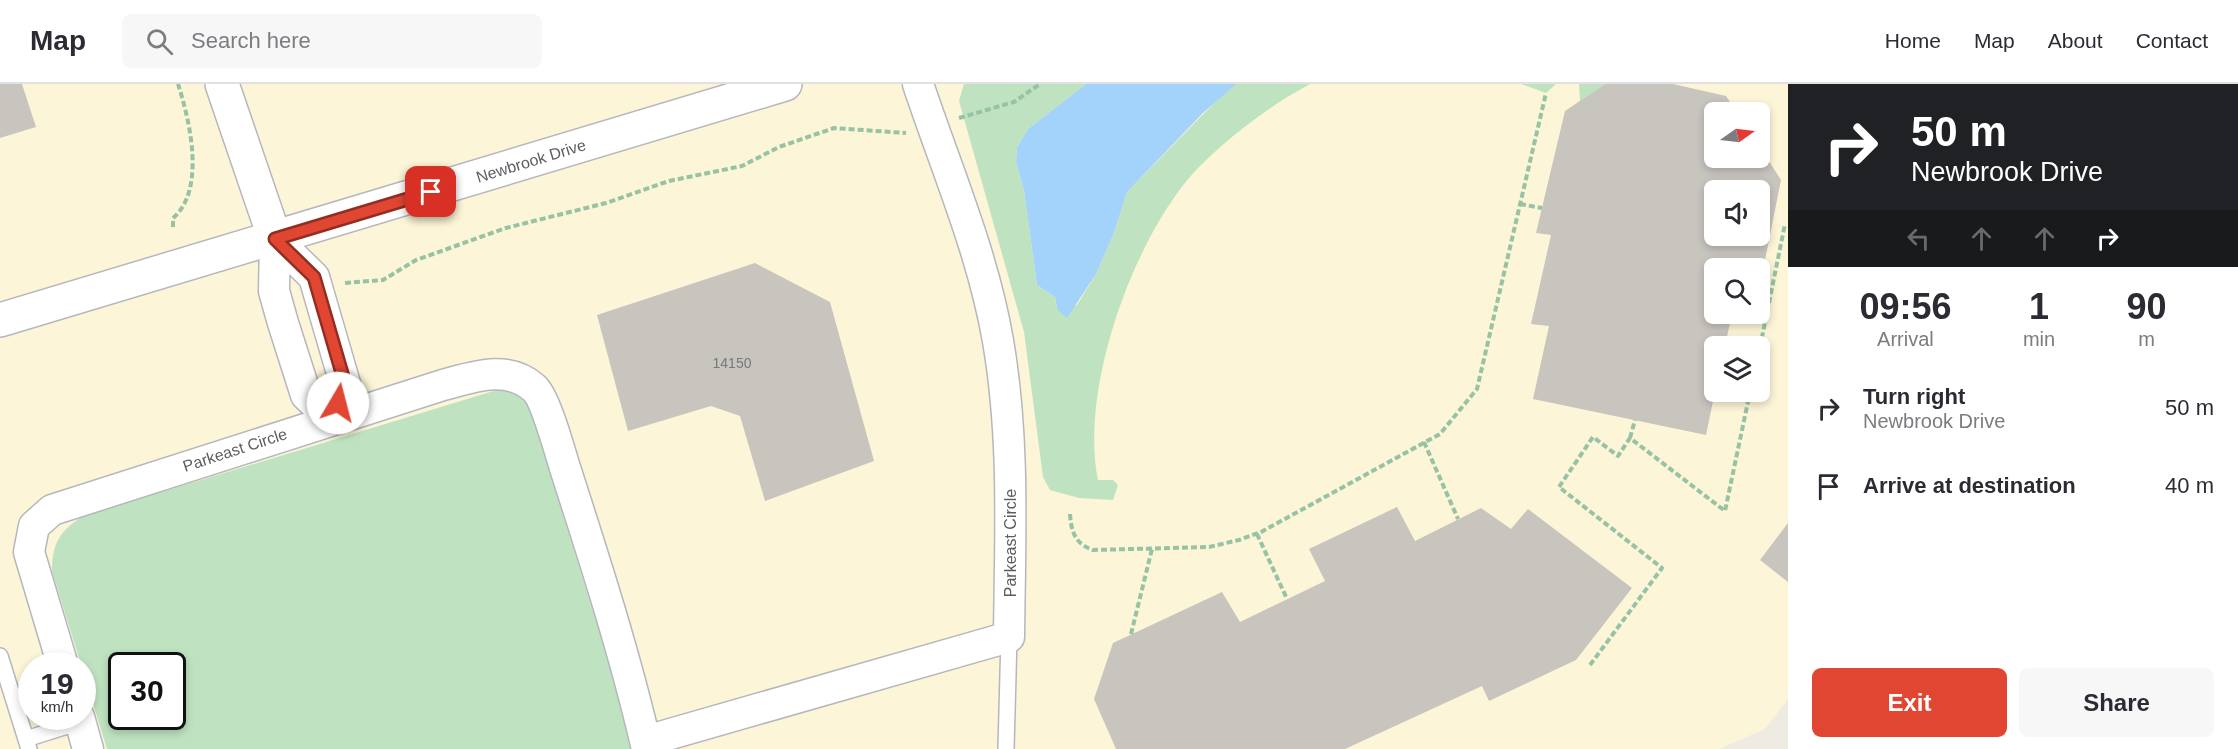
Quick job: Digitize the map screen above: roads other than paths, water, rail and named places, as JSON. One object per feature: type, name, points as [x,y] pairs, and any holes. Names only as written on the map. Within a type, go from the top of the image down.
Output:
[{"type":"street","points":[[222,84],[275,239],[274,291],[306,396],[331,419],[346,387],[314,277],[275,239]]},
{"type":"street","name":"Newbrook Drive","points":[[0,320],[785,84]]},
{"type":"street","name":"Parkeast Circle","points":[[59,652],[29,552],[34,526],[52,510],[331,419],[488,373],[516,376],[536,389],[550,423],[613,617],[647,745],[1009,637],[1011,459],[998,339],[984,280],[918,84]]},
{"type":"lane","points":[[1006,749],[1009,637]]},
{"type":"lane","points":[[0,656],[27,744],[78,730]]},
{"type":"water","points":[[1086,84],[1236,84],[1203,113],[1127,192],[1114,233],[1096,274],[1067,318],[1057,309],[1055,297],[1037,285],[1024,190],[1016,162],[1017,147],[1028,129]]}]
